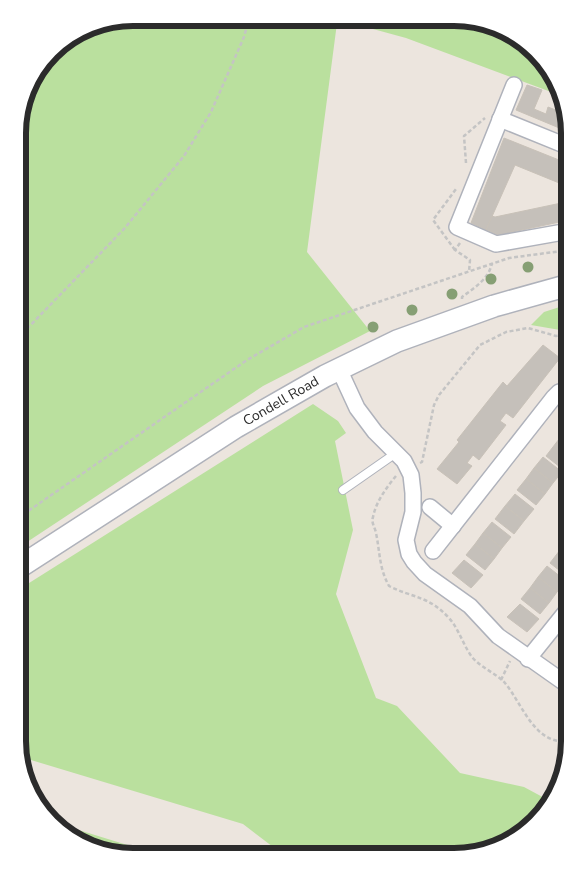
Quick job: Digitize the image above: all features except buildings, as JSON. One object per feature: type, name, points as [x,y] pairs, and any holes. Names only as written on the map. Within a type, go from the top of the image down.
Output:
[{"type":"main road","name":"Condell Road","points":[[26,563],[236,427],[339,369],[397,341],[494,306],[561,287]]},
{"type":"street","points":[[514,84],[457,228],[496,244],[561,233]]},
{"type":"street","points":[[500,119],[561,143]]},
{"type":"street","points":[[339,369],[357,408],[375,432],[404,461],[411,475],[414,493],[413,512],[406,540],[414,562],[425,574],[470,606],[498,636],[561,681]]},
{"type":"street","points":[[433,551],[554,397],[561,392]]},
{"type":"street","points":[[430,507],[453,526]]},
{"type":"street","points":[[528,659],[561,618]]},
{"type":"lane","points":[[343,490],[396,453]]},
{"type":"path","points":[[26,330],[124,229],[184,156],[211,112],[244,37],[247,26]]},
{"type":"path","points":[[469,233],[455,250],[470,260],[469,272]]},
{"type":"path","points":[[26,512],[247,360],[304,327],[492,263],[509,258],[561,251]]},
{"type":"path","points":[[462,297],[490,272],[492,263]]},
{"type":"green space","points":[[133,26],[337,26],[307,252],[370,331],[263,386],[26,543],[27,119],[37,86],[48,68],[68,48],[86,37],[112,28]]},
{"type":"green space","points":[[362,26],[454,26],[468,27],[495,34],[519,48],[539,68],[553,93],[406,38]]},
{"type":"green space","points":[[561,307],[561,330],[531,325],[544,312]]},
{"type":"green space","points":[[313,404],[338,421],[346,433],[335,441],[353,530],[336,594],[376,698],[397,706],[460,773],[524,787],[544,798],[539,806],[519,826],[495,840],[475,846],[454,848],[274,848],[243,824],[28,759],[26,585]]},
{"type":"green space","points":[[71,827],[137,848],[119,847],[92,840]]}]
